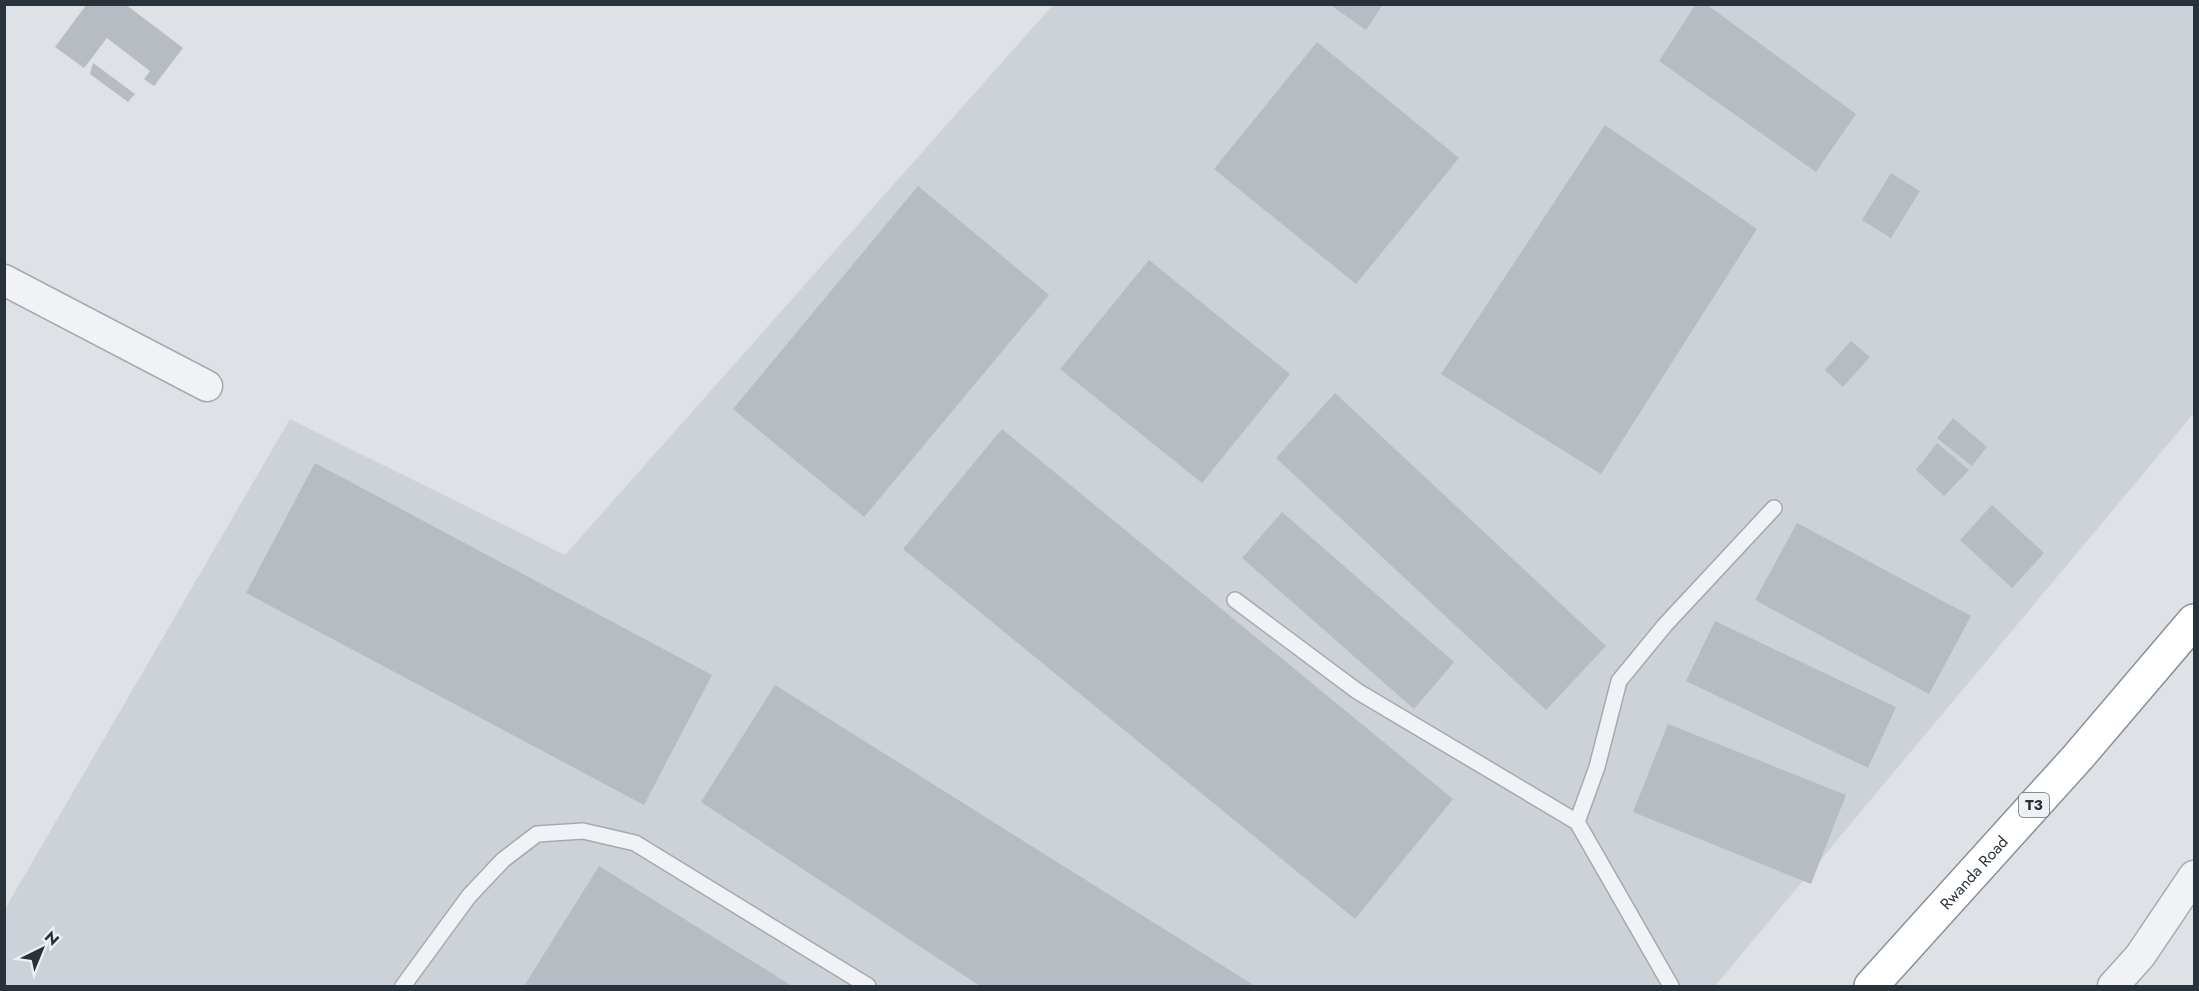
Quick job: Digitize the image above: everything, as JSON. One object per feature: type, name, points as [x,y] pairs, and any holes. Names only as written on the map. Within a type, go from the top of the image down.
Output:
[{"type":"highway","name":"Rwanda Road","points":[[1871,987],[2078,757],[2194,621]]},
{"type":"street","points":[[4,280],[207,386]]},
{"type":"street","points":[[2113,987],[2140,956],[2194,876]]},
{"type":"lane","points":[[1577,822],[1597,767],[1619,681],[1665,625],[1774,508]]},
{"type":"lane","points":[[1235,600],[1357,691],[1577,822],[1671,987]]},
{"type":"lane","points":[[403,987],[469,896],[503,860],[537,834],[583,831],[635,843],[868,987]]},
{"type":"shaded area","points":[[1051,5],[2194,5],[2194,413],[1715,986],[5,986],[5,909],[290,419],[565,555]]},
{"type":"building","points":[[87,4],[125,4],[183,48],[154,86],[144,79],[150,71],[107,38],[84,68],[55,47]]},
{"type":"building","points":[[1329,4],[1383,4],[1366,30]]},
{"type":"building","points":[[1696,4],[1706,4],[1856,114],[1816,172],[1659,61]]},
{"type":"building","points":[[1317,42],[1459,158],[1356,284],[1214,169]]},
{"type":"building","points":[[93,63],[135,94],[128,102],[90,74]]},
{"type":"building","points":[[1605,125],[1757,229],[1601,474],[1441,374]]},
{"type":"building","points":[[1891,173],[1920,191],[1891,238],[1862,220]]},
{"type":"building","points":[[918,186],[1049,295],[864,517],[733,409]]},
{"type":"building","points":[[1149,260],[1290,374],[1202,483],[1060,369]]},
{"type":"building","points":[[1851,341],[1870,357],[1843,387],[1825,370]]},
{"type":"building","points":[[1335,393],[1606,646],[1546,710],[1276,458]]},
{"type":"building","points":[[1953,418],[1987,447],[1972,466],[1937,438]]},
{"type":"building","points":[[1002,429],[1453,799],[1355,919],[903,549]]},
{"type":"building","points":[[1937,443],[1969,470],[1944,496],[1916,470]]},
{"type":"building","points":[[315,463],[712,675],[644,805],[246,593]]},
{"type":"building","points":[[1992,505],[2044,553],[2012,588],[1960,540]]},
{"type":"building","points":[[1282,512],[1454,662],[1414,709],[1242,558]]},
{"type":"building","points":[[1797,523],[1971,616],[1929,694],[1755,600]]},
{"type":"building","points":[[1715,621],[1896,707],[1868,768],[1686,681]]},
{"type":"building","points":[[775,685],[1255,986],[980,986],[701,802]]},
{"type":"building","points":[[1668,724],[1846,795],[1811,884],[1633,812]]},
{"type":"building","points":[[599,866],[792,986],[524,986]]}]
